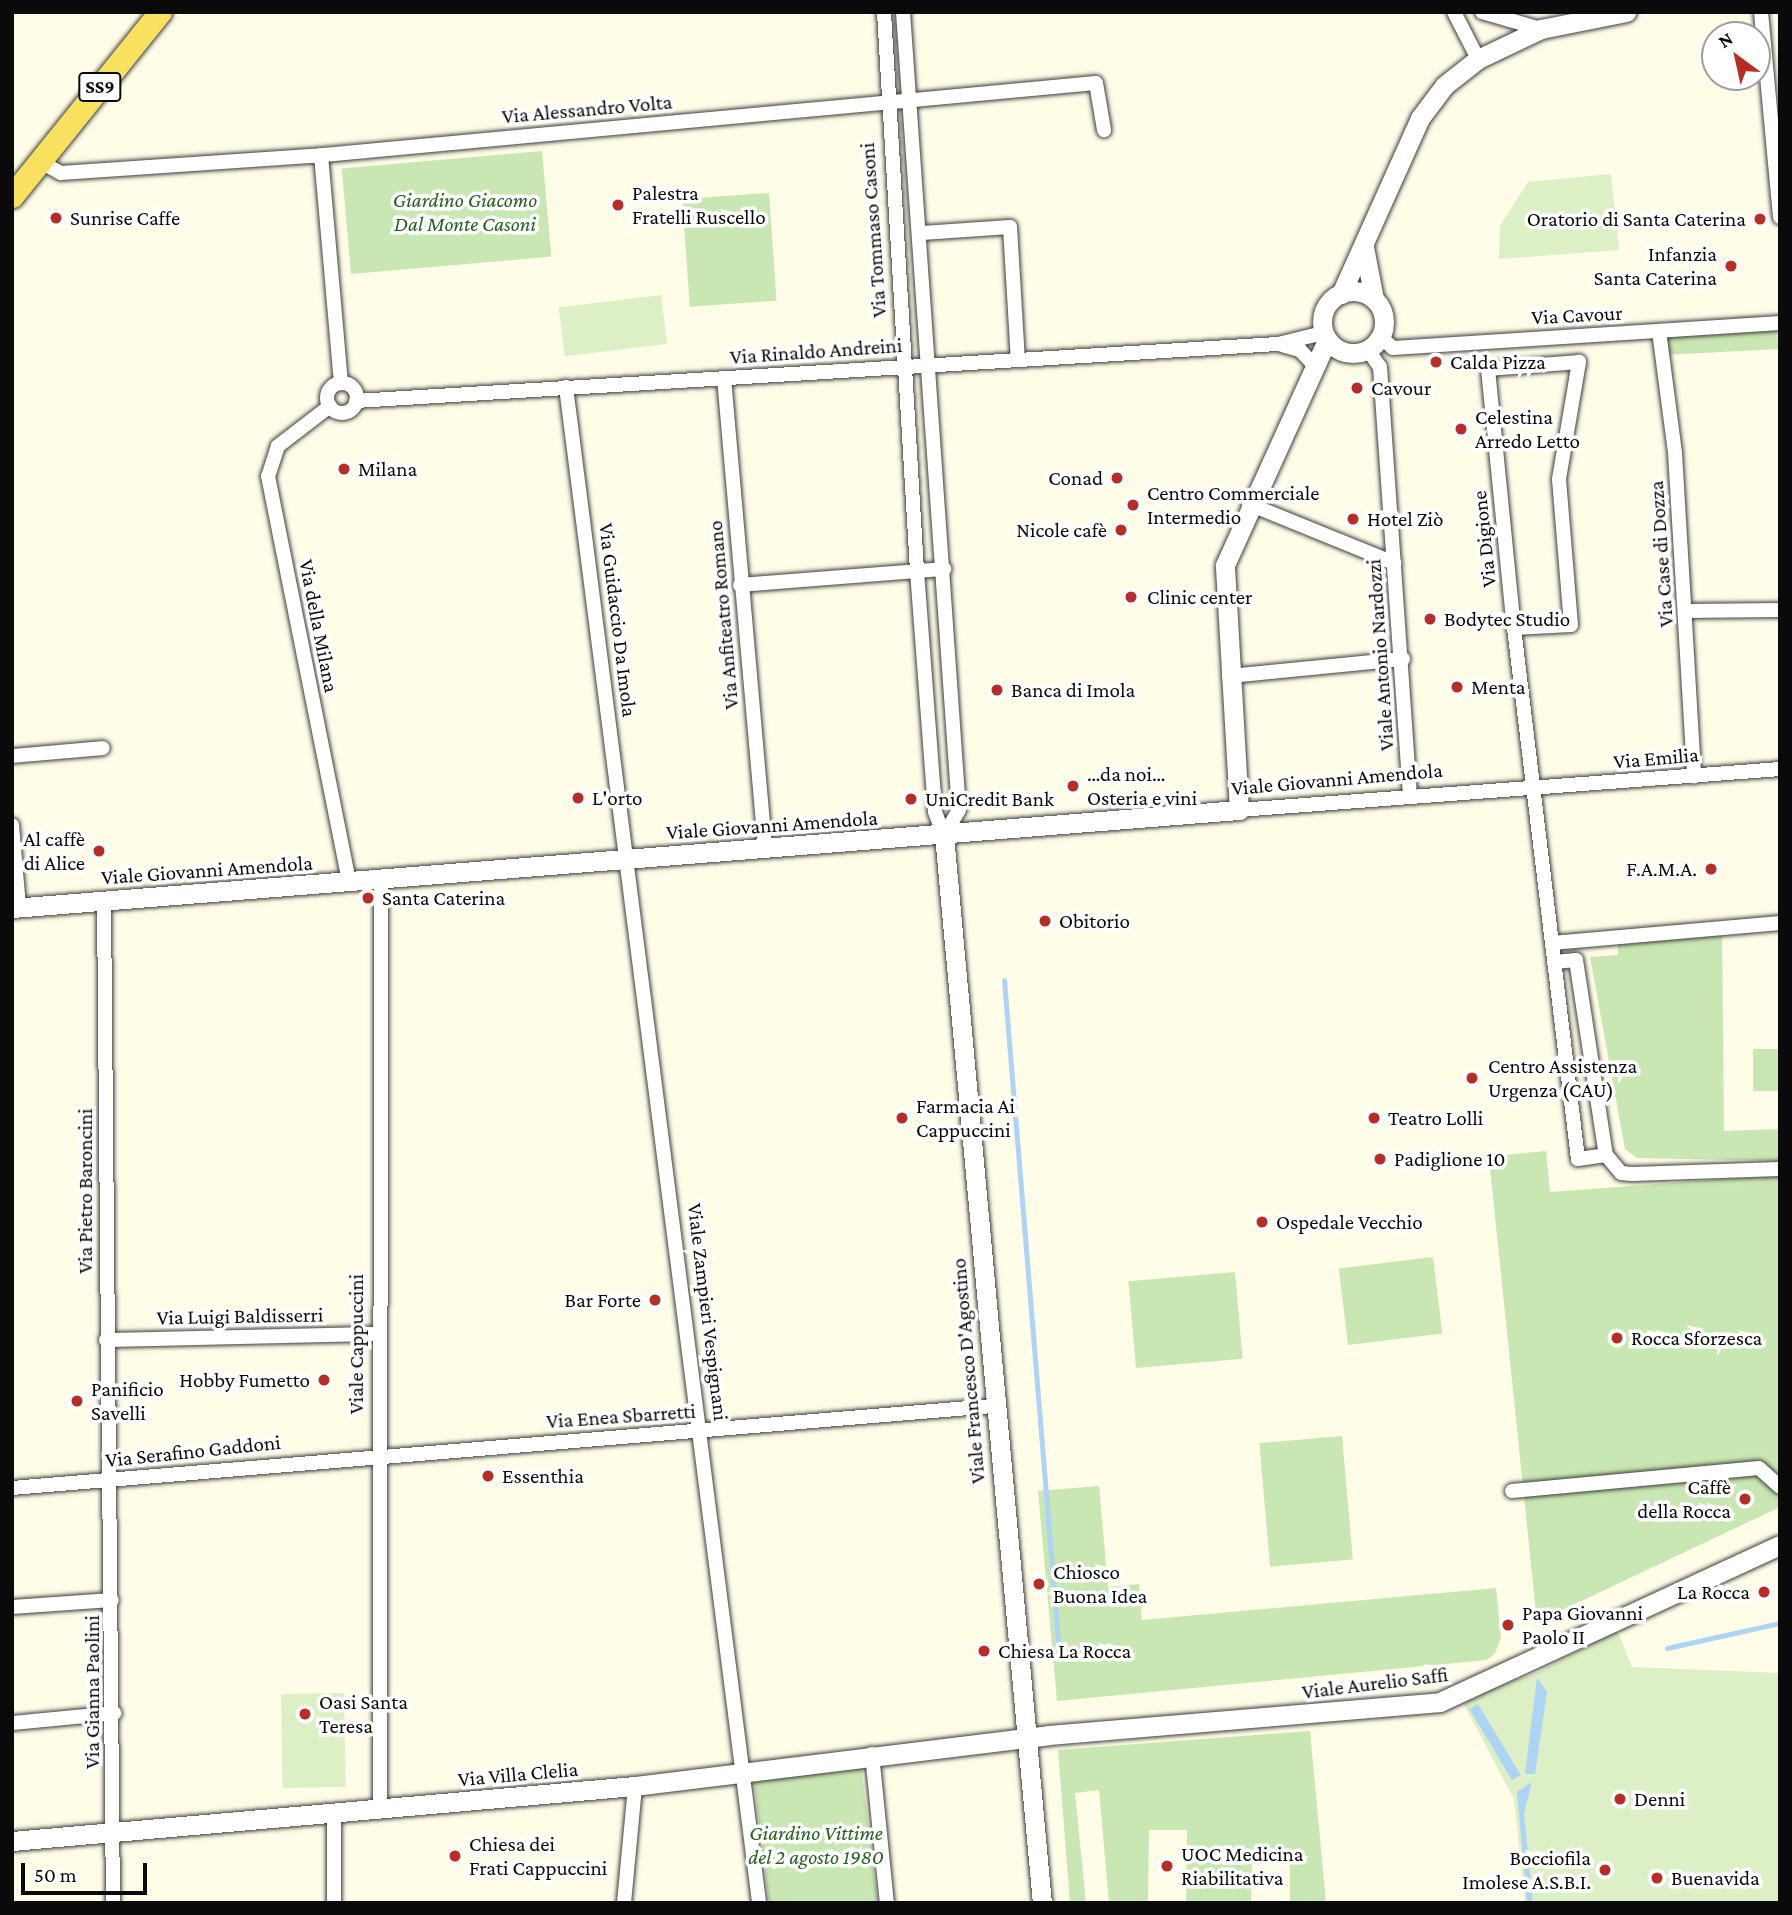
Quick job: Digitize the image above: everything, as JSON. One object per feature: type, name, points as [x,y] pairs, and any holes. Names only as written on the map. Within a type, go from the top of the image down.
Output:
[{"type":"main road","name":"SS9","points":[[12,196],[160,12]]},
{"type":"street","name":"Via Tommaso Casoni","points":[[884,12],[887,104],[917,571],[935,812],[944,835]]},
{"type":"street","points":[[903,12],[908,102],[922,233],[959,810],[944,835]]},
{"type":"street","points":[[1454,12],[1478,59]]},
{"type":"street","points":[[1482,12],[1541,29]]},
{"type":"street","points":[[1240,810],[1222,583],[1249,504],[1311,370],[1329,341],[1323,314],[1341,293],[1364,247],[1420,118],[1445,85],[1478,59],[1541,29],[1626,12]]},
{"type":"street","points":[[1761,12],[1780,217]]},
{"type":"street","name":"Via Alessandro Volta","points":[[39,161],[61,173],[321,155],[1096,83],[1104,130]]},
{"type":"street","points":[[321,155],[341,383]]},
{"type":"street","points":[[922,233],[1010,227],[1018,360]]},
{"type":"street","points":[[1329,341],[1375,343],[1384,317],[1374,299],[1364,247]]},
{"type":"street","points":[[1341,293],[1359,292],[1374,299]]},
{"type":"street","name":"Via Cavour","points":[[1375,343],[1393,348],[1780,323]]},
{"type":"street","name":"Via Case di Dozza","points":[[1659,331],[1686,611],[1694,776]]},
{"type":"street","name":"Via Rinaldo Andreini","points":[[330,406],[342,412],[356,401],[1329,341]]},
{"type":"street","name":"Viale Antonio Nardozzi","points":[[1375,343],[1380,367],[1394,563],[1404,659],[1410,794]]},
{"type":"street","name":"Via Rinaldo Andreini","points":[[1278,344],[1300,350],[1311,370]]},
{"type":"street","name":"Via Digione","points":[[1514,628],[1571,625],[1559,479],[1578,362],[1488,369],[1514,628],[1536,789],[1578,1159],[1606,1155]]},
{"type":"street","name":"Via Anfiteatro Romano","points":[[724,378],[765,848]]},
{"type":"street","points":[[341,383],[353,388],[356,401]]},
{"type":"street","points":[[330,406],[328,391],[341,383]]},
{"type":"street","name":"Via Guidaccio Da Imola","points":[[566,387],[627,859]]},
{"type":"street","name":"Via della Milana","points":[[330,406],[278,446],[268,477],[349,881]]},
{"type":"street","points":[[1249,504],[1394,563]]},
{"type":"street","points":[[740,585],[944,569]]},
{"type":"street","points":[[1686,611],[1780,610]]},
{"type":"street","points":[[1229,676],[1404,659]]},
{"type":"street","points":[[12,757],[103,748]]},
{"type":"street","name":"Via Emilia","points":[[1536,789],[1780,769]]},
{"type":"street","name":"Viale Giovanni Amendola","points":[[16,907],[944,835],[1410,794],[1536,789]]},
{"type":"street","points":[[12,825],[16,907]]},
{"type":"street","name":"Viale Francesco D'Agostino","points":[[944,835],[993,1406],[1042,1903]]},
{"type":"street","name":"Viale Zampieri Vespignani","points":[[627,859],[745,1771],[759,1903]]},
{"type":"street","name":"Viale Cappuccini","points":[[380,1810],[375,1334],[381,879]]},
{"type":"street","name":"Via Pietro Baroncini","points":[[104,900],[108,1481]]},
{"type":"street","points":[[1552,943],[1780,923]]},
{"type":"street","points":[[1554,962],[1576,960],[1606,1155],[1620,1173],[1780,1169]]},
{"type":"street","name":"Via Luigi Baldisserri","points":[[106,1340],[375,1334]]},
{"type":"street","name":"Via Enea Sbarretti","points":[[377,1453],[702,1431],[993,1406]]},
{"type":"street","name":"Via Serafino Gaddoni","points":[[12,1488],[108,1481],[377,1453]]},
{"type":"street","points":[[1512,1491],[1759,1468],[1780,1487]]},
{"type":"street","name":"Via Gianna Paolini","points":[[108,1481],[115,1713],[113,1903]]},
{"type":"street","name":"Viale Aurelio Saffi","points":[[1027,1738],[1457,1698],[1780,1545]]},
{"type":"street","points":[[12,1607],[112,1600]]},
{"type":"street","points":[[12,1723],[115,1713]]},
{"type":"street","name":"Via Villa Clelia","points":[[12,1840],[635,1786],[872,1754],[1027,1738]]},
{"type":"street","points":[[872,1754],[887,1903]]},
{"type":"street","points":[[624,1903],[635,1786]]},
{"type":"street","points":[[334,1813],[334,1903]]},
{"type":"green space","name":"Giardino Giacomo Dal Monte Casoni","points":[[542,151],[551,257],[351,274],[342,169]]},
{"type":"green space","points":[[1611,174],[1619,250],[1499,259],[1500,226],[1528,182]]},
{"type":"green space","points":[[769,193],[777,301],[690,307],[682,199]]},
{"type":"green space","points":[[661,295],[667,344],[565,356],[559,308]]},
{"type":"green space","points":[[1777,328],[1778,349],[1668,355],[1667,334]]},
{"type":"green space","points":[[1722,932],[1724,1131],[1780,1129],[1780,1161],[1637,1158],[1625,1149],[1590,957],[1618,955],[1618,939]]},
{"type":"green space","points":[[1753,1049],[1780,1049],[1780,1091],[1753,1091]]},
{"type":"green space","points":[[1546,1151],[1550,1192],[1780,1175],[1780,1507],[1537,1622],[1490,1168],[1494,1156]]},
{"type":"green space","points":[[1433,1257],[1442,1333],[1348,1345],[1339,1269]]},
{"type":"green space","points":[[1235,1272],[1243,1359],[1136,1368],[1128,1281]]},
{"type":"green space","points":[[1342,1436],[1353,1560],[1270,1567],[1259,1443]]},
{"type":"green space","points":[[1099,1486],[1108,1587],[1139,1584],[1142,1620],[1496,1588],[1501,1638],[1495,1653],[1487,1660],[1057,1701],[1038,1491]]},
{"type":"green space","points":[[1617,1630],[1632,1667],[1780,1673],[1780,1903],[1525,1903],[1514,1799],[1461,1699],[1536,1673]]},
{"type":"green space","points":[[344,1693],[346,1787],[283,1788],[281,1694]]},
{"type":"green space","points":[[1310,1731],[1326,1903],[1290,1903],[1290,1863],[1252,1863],[1251,1903],[1186,1903],[1187,1830],[1149,1830],[1148,1903],[1109,1903],[1099,1790],[1075,1793],[1086,1903],[1070,1903],[1058,1750]]},
{"type":"green space","name":"Giardino Vittime del 2 agosto 1980","points":[[861,1766],[878,1903],[769,1903],[754,1779]]},
{"type":"water","points":[[1537,1678],[1547,1692],[1535,1774],[1525,1774]]},
{"type":"water","points":[[1478,1704],[1521,1775],[1512,1780],[1469,1709]]},
{"type":"water","points":[[1532,1782],[1524,1814],[1533,1903],[1527,1903],[1517,1792]]},
{"type":"waterway","points":[[1004,980],[1058,1641]]},
{"type":"waterway","points":[[1667,1648],[1780,1623]]},
{"type":"place","name":"Palestra Fratelli Ruscello","points":[[618,205]]},
{"type":"place","name":"Sunrise Caffe","points":[[56,218]]},
{"type":"place","name":"Oratorio di Santa Caterina","points":[[1760,219]]},
{"type":"place","name":"Infanzia Santa Caterina","points":[[1731,266]]},
{"type":"place","name":"Calda Pizza","points":[[1436,362]]},
{"type":"place","name":"Cavour","points":[[1357,388]]},
{"type":"place","name":"Celestina Arredo Letto","points":[[1461,429]]},
{"type":"place","name":"Milana","points":[[344,469]]},
{"type":"place","name":"Conad","points":[[1117,478]]},
{"type":"place","name":"Centro Commerciale Intermedio","points":[[1133,505]]},
{"type":"place","name":"Hotel Ziò","points":[[1353,519]]},
{"type":"place","name":"Nicole cafè","points":[[1121,530]]},
{"type":"place","name":"Clinic center","points":[[1131,597]]},
{"type":"place","name":"Bodytec Studio","points":[[1430,619]]},
{"type":"place","name":"Menta","points":[[1457,687]]},
{"type":"place","name":"Banca di Imola","points":[[997,690]]},
{"type":"place","name":"…da noi… Osteria e vini","points":[[1073,786]]},
{"type":"place","name":"L'orto","points":[[578,798]]},
{"type":"place","name":"UniCredit Bank","points":[[911,799]]},
{"type":"place","name":"Al caffè di Alice","points":[[99,851]]},
{"type":"place","name":"F.A.M.A.","points":[[1711,869]]},
{"type":"place","name":"Santa Caterina","points":[[368,898]]},
{"type":"place","name":"Obitorio","points":[[1045,921]]},
{"type":"place","name":"Centro Assistenza Urgenza (CAU)","points":[[1472,1078]]},
{"type":"place","name":"Farmacia Ai Cappuccini","points":[[902,1118]]},
{"type":"place","name":"Teatro Lolli","points":[[1374,1118]]},
{"type":"place","name":"Padiglione 10","points":[[1380,1159]]},
{"type":"place","name":"Ospedale Vecchio","points":[[1262,1222]]},
{"type":"place","name":"Bar Forte","points":[[655,1300]]},
{"type":"place","name":"Rocca Sforzesca","points":[[1617,1338]]},
{"type":"place","name":"Hobby Fumetto","points":[[324,1380]]},
{"type":"place","name":"Panificio Savelli","points":[[77,1401]]},
{"type":"place","name":"Essenthia","points":[[488,1476]]},
{"type":"place","name":"Caffè della Rocca","points":[[1745,1499]]},
{"type":"place","name":"Chiosco Buona Idea","points":[[1039,1584]]},
{"type":"place","name":"La Rocca","points":[[1764,1592]]},
{"type":"place","name":"Papa Giovanni Paolo II","points":[[1508,1625]]},
{"type":"place","name":"Chiesa La Rocca","points":[[984,1651]]},
{"type":"place","name":"Oasi Santa Teresa","points":[[305,1714]]},
{"type":"place","name":"Denni","points":[[1620,1799]]},
{"type":"place","name":"Chiesa dei Frati Cappuccini","points":[[455,1856]]},
{"type":"place","name":"UOC Medicina Riabilitativa","points":[[1167,1866]]},
{"type":"place","name":"Bocciofila Imolese A.S.B.I.","points":[[1605,1870]]},
{"type":"place","name":"Buenavida","points":[[1657,1878]]}]
